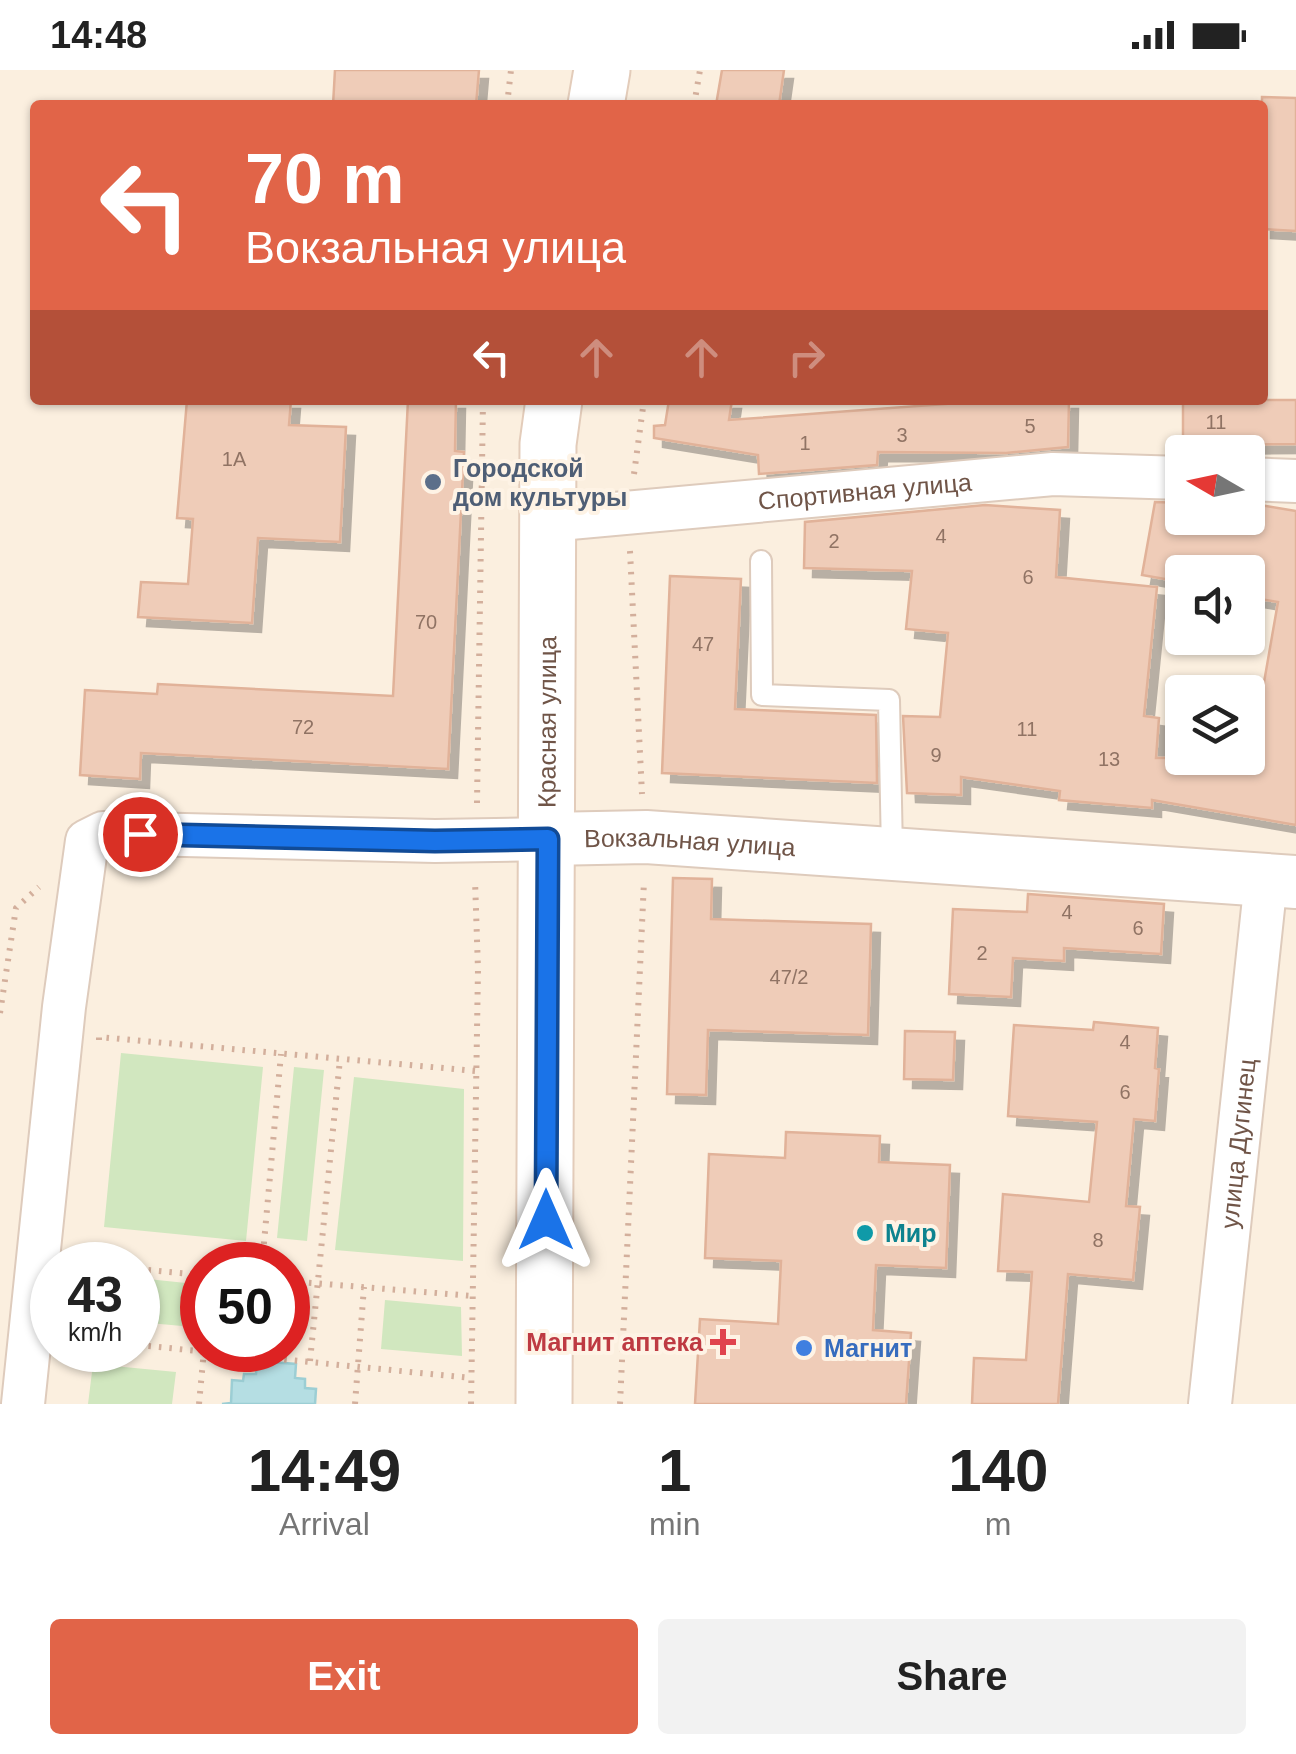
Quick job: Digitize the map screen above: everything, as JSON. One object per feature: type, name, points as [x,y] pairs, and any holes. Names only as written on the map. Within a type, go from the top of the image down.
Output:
[{"type":"main road","points":[[597,100],[602,70]]},
{"type":"main road","name":"Красная улица","points":[[544,1404],[548,444],[553,405]]},
{"type":"street","name":"Спортивная улица","points":[[548,520],[1053,474],[1165,477]]},
{"type":"street","points":[[1265,480],[1296,481]]},
{"type":"street","name":"Вокзальная улица","points":[[87,841],[103,834],[476,841],[646,837],[1281,881]]},
{"type":"street","points":[[23,1404],[64,1007],[87,841]]},
{"type":"street","name":"улица Дугинец","points":[[1210,1404],[1281,881]]},
{"type":"lane","points":[[761,561],[762,695],[889,700],[892,854]]},
{"type":"path","points":[[508,100],[511,70]]},
{"type":"path","points":[[695,100],[700,70]]},
{"type":"path","points":[[471,1404],[483,405]]},
{"type":"path","points":[[620,1404],[646,837],[630,562],[631,512],[643,405]]},
{"type":"path","points":[[0,1012],[16,908],[87,841]]},
{"type":"path","points":[[99,1037],[476,1071]]},
{"type":"path","points":[[264,1242],[281,1054]]},
{"type":"path","points":[[340,1059],[310,1361],[471,1378]]},
{"type":"path","points":[[310,1283],[473,1296]]},
{"type":"path","points":[[356,1404],[364,1288]]},
{"type":"path","points":[[199,1404],[202,1372]]},
{"type":"green space","points":[[121,1053],[263,1067],[246,1241],[104,1227]]},
{"type":"green space","points":[[294,1067],[324,1070],[307,1241],[277,1238]]},
{"type":"green space","points":[[354,1077],[464,1089],[463,1261],[335,1250]]},
{"type":"green space","points":[[160,1280],[180,1282],[180,1326],[160,1324]]},
{"type":"green space","points":[[385,1300],[461,1307],[462,1356],[381,1349]]},
{"type":"green space","points":[[92,1372],[176,1372],[172,1404],[88,1404]]},
{"type":"water","points":[[295,1372],[295,1378],[305,1379],[305,1388],[316,1389],[315,1404],[222,1404],[231,1403],[232,1380],[243,1381],[244,1374]]},
{"type":"building","points":[[335,70],[479,70],[476,100],[333,100]]},
{"type":"building","points":[[722,70],[784,70],[780,100],[717,100]]},
{"type":"building","points":[[1296,98],[1296,231],[1268,229],[1268,100],[1262,100]]},
{"type":"building","points":[[1268,400],[1296,400],[1296,444],[1265,444],[1265,435],[1183,435],[1183,405],[1268,405]]},
{"type":"building","points":[[187,405],[291,405],[289,425],[346,427],[340,542],[258,538],[252,623],[138,617],[141,582],[188,584],[193,519],[177,518]]},
{"type":"building","points":[[408,405],[456,405],[455,451],[464,452],[448,769],[141,753],[140,779],[80,775],[85,690],[157,694],[158,684],[393,696]]},
{"type":"building","points":[[668,405],[731,405],[729,420],[932,405],[1069,405],[1068,447],[1006,453],[878,452],[877,465],[759,474],[758,455],[654,438],[654,426],[665,425]]},
{"type":"building","points":[[1155,502],[1165,502],[1165,535],[1265,535],[1265,506],[1296,511],[1296,825],[1152,800],[1152,808],[1059,800],[1060,791],[961,777],[961,795],[907,793],[903,716],[940,717],[948,633],[906,629],[912,571],[804,568],[805,522],[985,505],[1060,510],[1056,577],[1157,587],[1144,716],[1159,718],[1156,758],[1165,758],[1165,775],[1265,775],[1265,677],[1278,602],[1265,600],[1265,555],[1165,555],[1165,579],[1142,575]]},
{"type":"building","points":[[670,576],[741,579],[735,709],[876,715],[877,783],[662,773]]},
{"type":"building","points":[[673,878],[712,879],[711,919],[871,924],[868,1035],[708,1030],[706,1095],[667,1094]]},
{"type":"building","points":[[1028,894],[1164,904],[1161,954],[1064,948],[1064,961],[1013,958],[1011,997],[949,994],[953,909],[1027,912]]},
{"type":"building","points":[[1094,1022],[1158,1028],[1155,1121],[1134,1119],[1126,1206],[1140,1207],[1133,1280],[1068,1274],[1058,1404],[972,1404],[974,1358],[1026,1360],[1032,1272],[998,1271],[1003,1194],[1089,1202],[1097,1122],[1008,1116],[1014,1025],[1093,1030]]},
{"type":"building","points":[[905,1031],[955,1032],[953,1080],[904,1079]]},
{"type":"building","points":[[786,1132],[880,1136],[879,1162],[950,1165],[946,1268],[876,1265],[873,1330],[911,1333],[906,1404],[695,1404],[700,1319],[778,1324],[781,1261],[705,1258],[709,1154],[785,1158]]},
{"type":"place","name":"Городской дом культуры","points":[[433,482]]},
{"type":"place","name":"Мир","points":[[865,1233]]},
{"type":"place","name":"Магнит аптека","points":[[723,1342]]},
{"type":"place","name":"Магнит","points":[[804,1348]]},
{"type":"route","points":[[140,834],[435,841],[548,839],[546,1220]]}]
